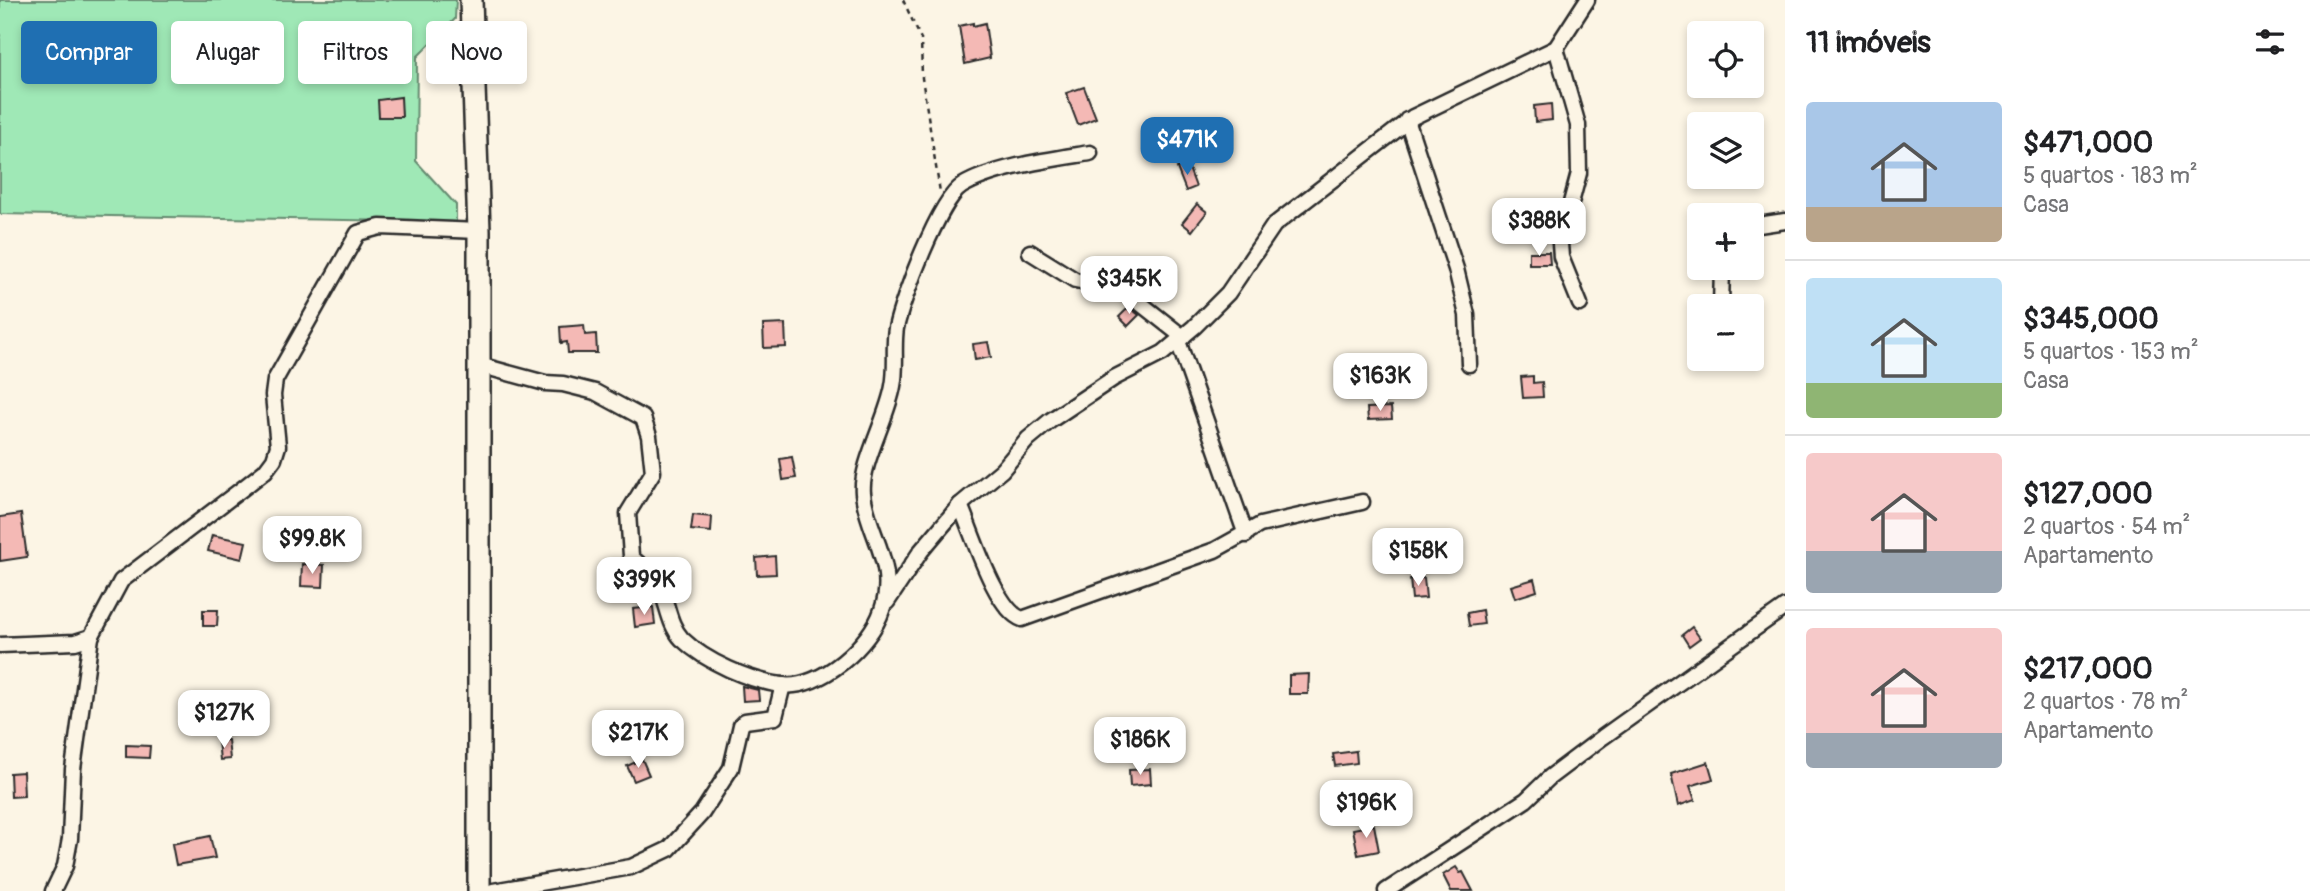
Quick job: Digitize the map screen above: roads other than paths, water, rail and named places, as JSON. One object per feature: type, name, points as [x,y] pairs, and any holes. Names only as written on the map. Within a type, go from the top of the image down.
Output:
[{"type":"street","points":[[471,0],[479,231],[479,891]]},
{"type":"street","points":[[479,365],[545,383],[563,384],[595,392],[643,418],[649,436],[653,472],[628,513],[631,556],[655,577],[673,624],[685,641],[732,669],[783,685],[822,676],[863,644],[913,563],[960,505],[1002,470],[1028,439],[1051,420],[1114,378],[1163,353],[1180,339],[1228,293],[1274,225],[1407,120],[1467,88],[1540,58],[1556,48],[1587,0]]},
{"type":"street","points":[[1556,48],[1578,125],[1579,173],[1560,244],[1561,257],[1580,304]]},
{"type":"street","points":[[1407,120],[1456,270],[1467,315],[1469,364]]},
{"type":"street","points":[[883,610],[886,591],[883,557],[865,504],[864,474],[893,387],[896,328],[932,230],[943,209],[961,186],[1026,164],[1090,153]]},
{"type":"street","points":[[1764,224],[1785,221]]},
{"type":"street","points":[[53,891],[65,866],[70,839],[73,769],[91,637],[121,581],[250,483],[274,459],[278,446],[273,395],[275,380],[358,233],[366,228],[380,227],[479,231]]},
{"type":"street","points":[[1030,252],[1076,280],[1105,286],[1131,296],[1180,339],[1247,535]]},
{"type":"street","points":[[960,505],[989,577],[1014,616],[1022,619],[1117,587],[1247,535],[1260,525],[1362,502]]},
{"type":"street","points":[[883,557],[896,565],[913,563]]},
{"type":"street","points":[[1385,891],[1527,800],[1550,777],[1603,737],[1785,607]]},
{"type":"street","points":[[0,646],[75,642],[91,637]]},
{"type":"street","points":[[493,891],[631,867],[669,849],[702,813],[731,768],[741,724],[775,717],[783,685]]}]
